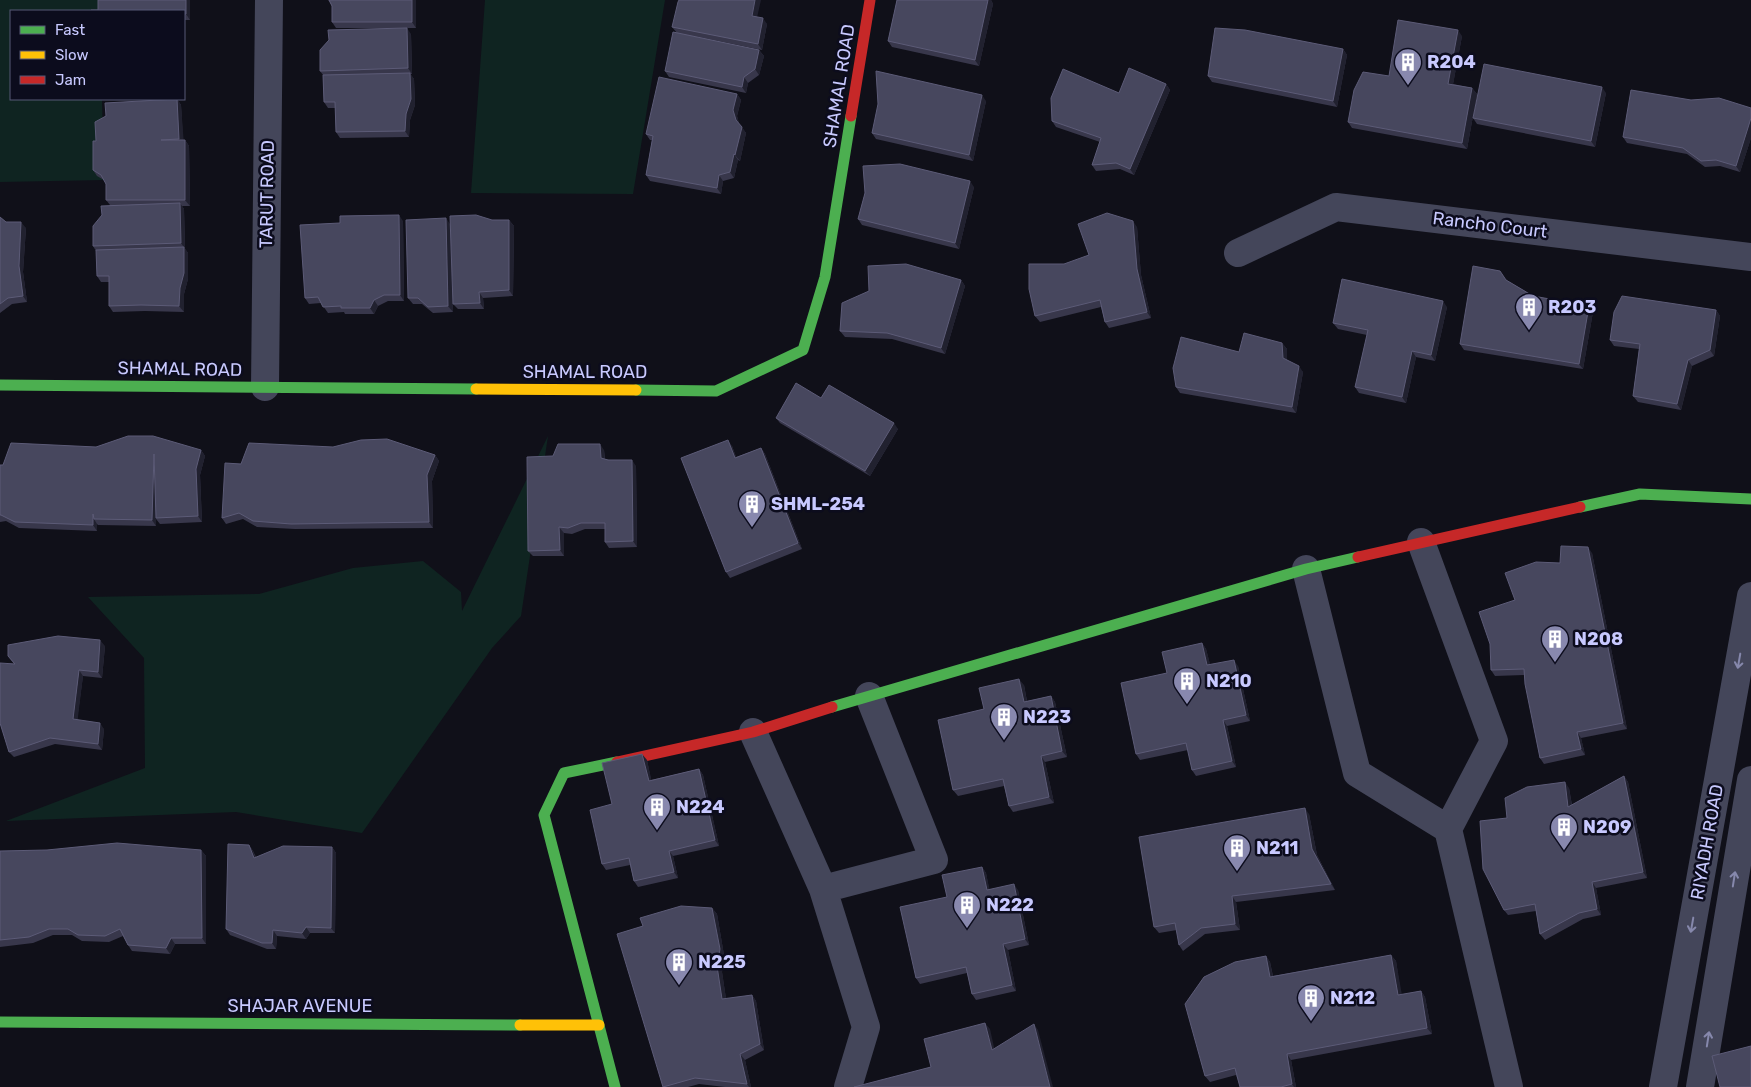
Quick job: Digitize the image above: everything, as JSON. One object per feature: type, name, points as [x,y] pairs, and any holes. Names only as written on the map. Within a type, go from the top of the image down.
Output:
[{"type":"street","name":"TARUT ROAD","points":[[265,387],[269,0]]},
{"type":"street","name":"SHAMAL ROAD","points":[[0,385],[716,391],[803,350],[825,277],[870,0]]},
{"type":"street","name":"Rancho Court","points":[[1238,253],[1336,207],[1751,257]]},
{"type":"street","points":[[615,1087],[544,815],[564,773],[753,732],[869,696],[1306,569],[1422,542],[1640,494],[1751,499]]},
{"type":"street","points":[[1422,542],[1494,740],[1448,829],[1509,1087]]},
{"type":"street","points":[[1306,569],[1357,773],[1448,829]]},
{"type":"street","name":"RIYADH ROAD","points":[[1663,1087],[1751,596]]},
{"type":"street","points":[[823,889],[934,860],[869,696]]},
{"type":"street","points":[[753,732],[823,889],[866,1027],[848,1087]]},
{"type":"street","name":"RIYADH ROAD","points":[[1700,1087],[1751,780]]},
{"type":"street","name":"SHAJAR AVENUE","points":[[0,1022],[599,1025]]},
{"type":"green space","points":[[0,0],[101,0],[101,10],[10,10],[10,100],[102,100],[104,180],[0,182]]},
{"type":"green space","points":[[485,0],[665,0],[633,194],[471,193]]},
{"type":"green space","points":[[548,436],[521,616],[492,648],[362,833],[236,812],[6,821],[145,768],[144,658],[88,597],[259,594],[353,568],[423,561],[461,592],[462,611]]},
{"type":"building","points":[[98,0],[186,0],[186,14],[185,10],[98,10]]},
{"type":"building","points":[[329,0],[412,0],[412,22],[332,22],[332,6]]},
{"type":"building","points":[[679,0],[755,0],[752,16],[763,18],[758,44],[672,27]]},
{"type":"building","points":[[897,0],[988,0],[975,60],[888,41]]},
{"type":"building","name":"R204","points":[[1398,20],[1458,30],[1448,84],[1472,88],[1462,143],[1348,122],[1354,90],[1363,72],[1389,76]]},
{"type":"building","points":[[407,28],[408,68],[320,71],[320,50],[329,40],[328,30]]},
{"type":"building","points":[[1215,28],[1245,30],[1343,49],[1333,101],[1208,76]]},
{"type":"building","points":[[673,32],[759,50],[755,69],[744,77],[742,87],[665,71]]},
{"type":"building","points":[[1484,64],[1602,87],[1591,141],[1473,118]]},
{"type":"building","points":[[1129,68],[1166,84],[1130,169],[1116,163],[1092,165],[1101,138],[1052,121],[1051,98],[1063,69],[1119,93]]},
{"type":"building","points":[[876,71],[982,95],[969,155],[872,133],[878,104]]},
{"type":"building","points":[[410,73],[411,99],[406,114],[405,131],[336,132],[335,102],[324,102],[323,75]]},
{"type":"building","points":[[659,77],[737,94],[733,110],[736,120],[742,127],[730,172],[719,175],[717,188],[646,175],[653,136],[646,134]]},
{"type":"building","points":[[1631,90],[1691,100],[1719,98],[1751,108],[1751,118],[1736,166],[1716,160],[1701,161],[1683,148],[1623,137]]},
{"type":"building","points":[[177,100],[179,139],[161,140],[185,140],[185,200],[106,200],[106,184],[101,175],[93,170],[93,141],[96,141],[95,122],[106,116],[105,103]]},
{"type":"building","points":[[900,164],[970,181],[955,243],[858,219],[865,193],[863,166]]},
{"type":"building","points":[[180,203],[181,243],[93,246],[93,226],[102,215],[101,206]]},
{"type":"building","points":[[1107,213],[1133,221],[1137,269],[1147,312],[1105,322],[1100,300],[1035,316],[1029,289],[1029,264],[1064,264],[1089,255],[1078,224]]},
{"type":"building","points":[[399,215],[400,295],[384,295],[374,300],[370,308],[323,307],[318,297],[305,298],[300,225],[340,223],[340,216]]},
{"type":"building","points":[[476,215],[492,220],[509,220],[509,290],[479,292],[480,303],[453,304],[450,216]]},
{"type":"building","points":[[0,217],[6,222],[21,222],[19,266],[23,296],[8,298],[0,304]]},
{"type":"building","points":[[446,218],[448,306],[428,307],[418,298],[408,298],[406,220]]},
{"type":"building","points":[[184,247],[184,273],[180,288],[179,306],[109,306],[109,276],[97,276],[96,250]]},
{"type":"building","points":[[906,264],[961,280],[941,348],[887,333],[840,331],[842,303],[869,291],[868,266]]},
{"type":"building","name":"R203","points":[[1473,266],[1500,271],[1506,280],[1533,296],[1589,306],[1579,364],[1460,344]]},
{"type":"building","points":[[1342,279],[1443,301],[1431,355],[1412,351],[1402,397],[1355,387],[1368,330],[1333,323]]},
{"type":"building","points":[[1622,296],[1716,310],[1710,350],[1688,360],[1677,404],[1633,396],[1640,344],[1610,340],[1614,312]]},
{"type":"building","points":[[1244,333],[1282,343],[1283,358],[1299,366],[1292,407],[1176,387],[1173,368],[1181,337],[1239,352]]},
{"type":"building","points":[[796,383],[821,398],[829,385],[894,423],[865,471],[776,418]]},
{"type":"building","points":[[128,436],[153,436],[201,450],[196,469],[198,516],[156,518],[154,454],[152,520],[94,519],[93,514],[93,525],[15,522],[0,515],[0,465],[3,465],[11,443],[96,447]]},
{"type":"building","points":[[387,439],[435,455],[427,475],[429,522],[291,524],[253,521],[239,513],[222,518],[225,463],[241,464],[249,443],[333,447],[361,440]]},
{"type":"building","name":"SHML-254","points":[[728,440],[735,458],[761,448],[798,543],[726,572],[681,458]]},
{"type":"building","points":[[558,444],[600,444],[601,458],[608,460],[632,460],[633,541],[605,542],[605,523],[581,523],[568,528],[559,527],[560,550],[528,551],[527,457],[553,456]]},
{"type":"building","name":"N208","points":[[1561,546],[1588,547],[1623,723],[1577,732],[1581,749],[1540,758],[1525,684],[1524,669],[1491,670],[1490,644],[1479,612],[1515,600],[1505,573],[1536,562],[1560,563]]},
{"type":"building","points":[[58,636],[100,640],[98,672],[79,670],[73,719],[100,723],[98,744],[50,738],[9,752],[0,723],[0,663],[15,664],[8,656],[8,645]]},
{"type":"building","name":"N210","points":[[1202,643],[1207,665],[1234,660],[1246,715],[1223,720],[1232,761],[1192,770],[1186,743],[1136,754],[1121,683],[1167,673],[1162,652]]},
{"type":"building","name":"N223","points":[[1019,679],[1024,702],[1051,696],[1062,751],[1041,756],[1049,797],[1009,806],[1003,779],[953,790],[938,720],[984,709],[979,688]]},
{"type":"building","name":"N224","points":[[642,754],[649,781],[699,769],[715,840],[669,851],[674,872],[634,881],[629,858],[602,864],[590,810],[612,804],[602,763]]},
{"type":"building","name":"N209","points":[[1624,776],[1643,872],[1592,882],[1597,909],[1579,913],[1540,934],[1535,904],[1504,910],[1483,869],[1480,821],[1507,818],[1505,798],[1527,787],[1565,782],[1568,807]]},
{"type":"building","name":"N211","points":[[1305,808],[1312,849],[1331,884],[1232,896],[1235,924],[1201,928],[1179,945],[1175,923],[1154,927],[1139,837]]},
{"type":"building","points":[[117,843],[201,850],[202,938],[171,938],[166,948],[128,945],[120,929],[105,936],[78,935],[68,929],[49,929],[29,937],[0,940],[0,851],[47,850]]},
{"type":"building","points":[[228,844],[249,845],[254,858],[283,846],[332,847],[331,928],[306,927],[302,933],[273,930],[272,943],[262,943],[226,929]]},
{"type":"building","name":"N222","points":[[982,867],[987,890],[1014,884],[1025,939],[1003,944],[1012,985],[972,994],[966,967],[916,978],[900,907],[947,897],[942,875]]},
{"type":"building","name":"N225","points":[[681,906],[712,908],[720,949],[717,966],[722,999],[752,995],[760,1044],[740,1054],[747,1084],[695,1078],[663,1087],[617,934],[643,926],[640,918]]},
{"type":"building","name":"N212","points":[[1391,955],[1398,995],[1421,991],[1427,1028],[1287,1054],[1292,1084],[1281,1087],[1240,1087],[1235,1068],[1205,1076],[1185,1004],[1204,977],[1235,962],[1266,956],[1270,977]]},
{"type":"building","points":[[985,1023],[992,1050],[1034,1024],[1050,1087],[854,1087],[931,1067],[924,1039]]},
{"type":"building","points":[[1751,1046],[1751,1087],[1720,1087],[1712,1056]]},
{"type":"traffic: fast","points":[[636,390],[716,391],[803,350],[825,277],[851,116]]},
{"type":"traffic: fast","points":[[0,385],[476,389]]},
{"type":"traffic: fast","points":[[1580,507],[1640,494],[1751,499]]},
{"type":"traffic: fast","points":[[832,707],[1306,569],[1358,557]]},
{"type":"traffic: fast","points":[[615,1087],[544,815],[564,773],[617,762]]},
{"type":"traffic: fast","points":[[0,1022],[520,1025]]},
{"type":"traffic: slow","points":[[476,389],[636,390]]},
{"type":"traffic: slow","points":[[520,1025],[599,1025]]},
{"type":"traffic: jam","points":[[851,116],[870,0]]},
{"type":"traffic: jam","points":[[1358,557],[1580,507]]},
{"type":"traffic: jam","points":[[617,762],[753,732],[832,707]]},
{"type":"place","name":"R204","points":[[1408,86]]},
{"type":"place","name":"R203","points":[[1529,331]]},
{"type":"place","name":"SHML-254","points":[[752,528]]},
{"type":"place","name":"N208","points":[[1555,663]]},
{"type":"place","name":"N210","points":[[1187,705]]},
{"type":"place","name":"N223","points":[[1004,741]]},
{"type":"place","name":"N224","points":[[657,831]]},
{"type":"place","name":"N209","points":[[1564,851]]},
{"type":"place","name":"N211","points":[[1237,872]]},
{"type":"place","name":"N222","points":[[967,929]]},
{"type":"place","name":"N225","points":[[679,986]]},
{"type":"place","name":"N212","points":[[1311,1022]]}]
